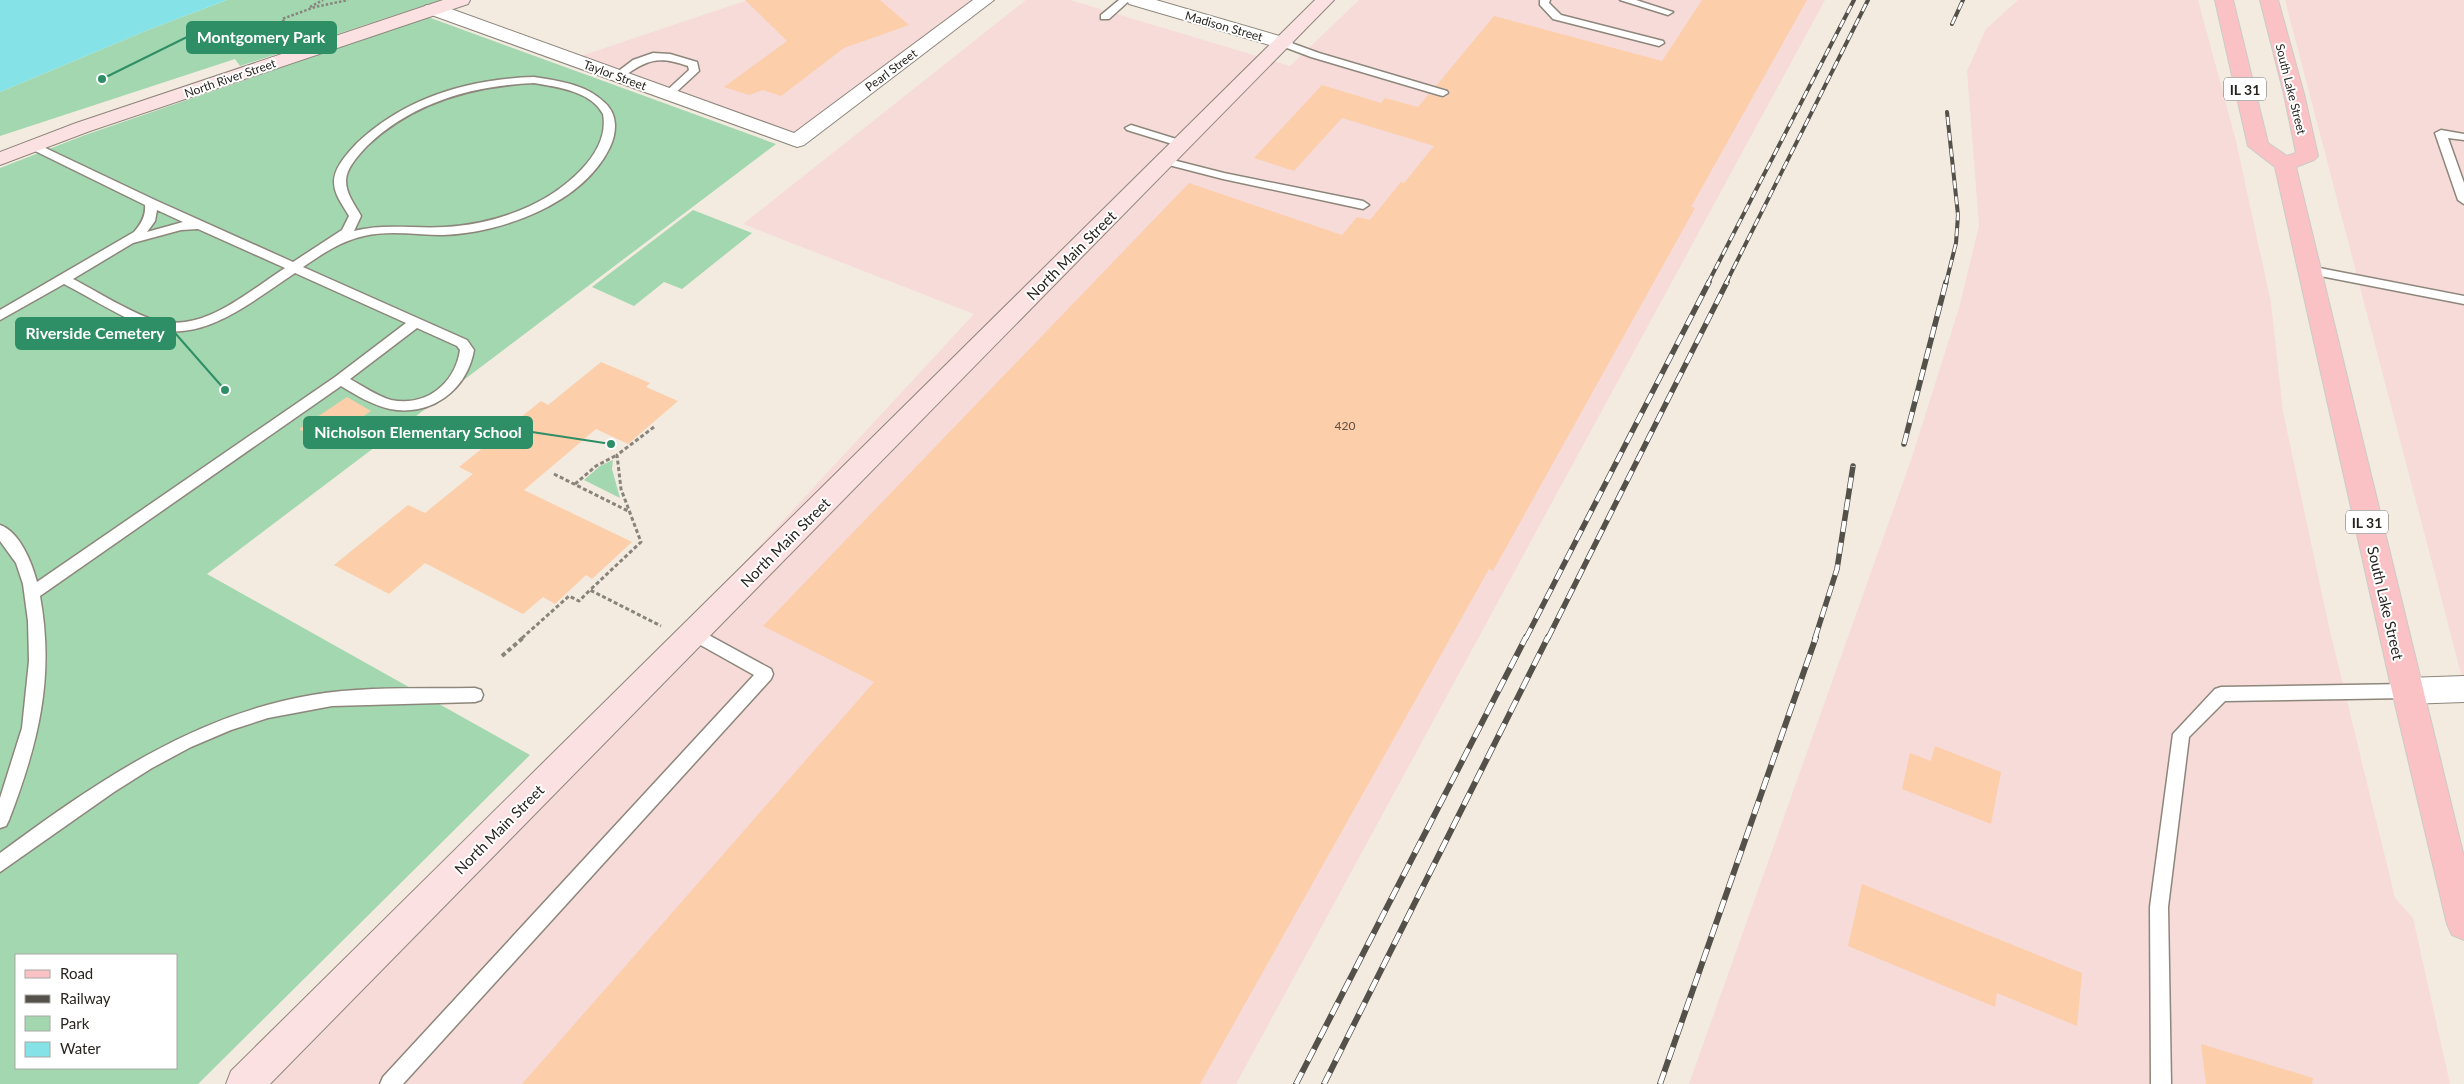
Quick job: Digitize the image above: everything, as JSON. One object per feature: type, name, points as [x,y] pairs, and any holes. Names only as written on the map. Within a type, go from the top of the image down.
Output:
[{"type":"main road","name":"IL 31","points":[[2224,0],[2258,146],[2285,164]]},
{"type":"main road","name":"South Lake Street","points":[[2269,0],[2294,94],[2307,156],[2285,164],[2407,691],[2464,924]]},
{"type":"street","name":"North River Street","points":[[0,159],[83,127],[461,0]]},
{"type":"street","name":"Pearl Street","points":[[797,141],[985,0]]},
{"type":"street","name":"Madison Street","points":[[1136,0],[1283,43]]},
{"type":"street","name":"North Main Street","points":[[244,1084],[1325,0]]},
{"type":"street","name":"Taylor Street","points":[[433,9],[797,141]]},
{"type":"street","points":[[2407,691],[2464,689]]},
{"type":"lane","points":[[1105,17],[1125,0]]},
{"type":"lane","points":[[1545,0],[1544,3],[1557,16],[1658,43]]},
{"type":"lane","points":[[1625,0],[1668,12]]},
{"type":"lane","points":[[1283,43],[1315,55],[1443,93]]},
{"type":"lane","points":[[617,76],[640,60],[654,55],[670,56],[693,64],[694,71],[668,94]]},
{"type":"lane","points":[[64,280],[144,321],[156,325],[183,327],[212,320],[346,233],[353,224],[355,216],[344,200],[341,189],[340,179],[344,168],[364,141],[395,117],[414,106],[456,91],[483,84],[530,80],[572,87],[585,93],[606,109],[609,118],[608,133],[604,149],[595,164],[566,191],[545,204],[521,215],[474,227],[424,231],[397,228],[359,232],[331,244]]},
{"type":"lane","points":[[1130,128],[1173,152],[1223,176],[1363,205]]},
{"type":"lane","points":[[2464,137],[2441,133],[2464,200]]},
{"type":"lane","points":[[34,146],[151,203],[462,343],[467,350],[463,371],[448,390],[417,405],[388,404],[340,380]]},
{"type":"lane","points":[[0,316],[125,244],[145,228],[152,211],[151,203]]},
{"type":"lane","points":[[125,244],[180,226],[201,225]]},
{"type":"lane","points":[[2309,270],[2464,300]]},
{"type":"lane","points":[[32,593],[340,380],[416,322]]},
{"type":"lane","points":[[0,531],[9,540],[25,566],[32,593],[37,679],[33,716],[23,758],[0,820]]},
{"type":"lane","points":[[390,1084],[765,674],[694,632]]},
{"type":"lane","points":[[2161,1084],[2159,907],[2181,734],[2221,694],[2407,691]]},
{"type":"lane","points":[[0,864],[112,784],[199,736],[235,720],[312,702],[475,695]]},
{"type":"path","points":[[297,39],[282,19],[323,0]]},
{"type":"path","points":[[298,12],[348,0]]},
{"type":"path","points":[[575,484],[596,466],[617,455],[654,427]]},
{"type":"path","points":[[502,656],[569,596],[579,601],[641,542],[616,473],[617,455]]},
{"type":"path","points":[[554,474],[629,512]]},
{"type":"path","points":[[590,590],[663,628]]},
{"type":"shaded area","points":[[748,0],[978,0],[795,136],[578,57]]},
{"type":"shaded area","points":[[1026,0],[1070,0],[1290,66],[1359,0],[1825,0],[1236,1084],[262,1084],[974,314],[743,224]]},
{"type":"shaded area","points":[[2018,0],[2198,0],[2236,141],[2271,303],[2283,412],[2329,627],[2395,898],[2413,918],[2450,1084],[1689,1084],[1912,457],[1959,308],[1979,226],[1967,71],[1986,29]]},
{"type":"shaded area","points":[[2285,0],[2464,0],[2464,685]]},
{"type":"green space","points":[[227,0],[441,0],[240,66],[235,59],[0,136],[0,92],[148,30]]},
{"type":"green space","points":[[428,17],[776,144],[207,574],[530,755],[198,1084],[0,1084],[0,168],[85,135]]},
{"type":"green space","points":[[693,210],[752,233],[682,289],[664,282],[634,306],[592,287]]},
{"type":"green space","points":[[613,460],[612,469],[620,498],[584,480],[600,466]]},
{"type":"water","points":[[0,0],[227,0],[148,30],[0,92]]},
{"type":"building","points":[[745,0],[880,0],[909,25],[844,48],[781,96],[763,90],[749,95],[724,87],[787,41]]},
{"type":"building","points":[[1702,0],[1807,0],[1691,207],[1695,208],[1493,571],[1489,569],[1200,1084],[522,1084],[874,682],[763,626],[1189,183],[1342,235],[1357,217],[1370,220],[1401,182],[1404,183],[1434,146],[1342,118],[1294,171],[1254,158],[1322,85],[1381,103],[1385,98],[1418,107],[1429,94],[1444,98],[1450,94],[1449,90],[1436,86],[1494,16],[1662,61]]},
{"type":"building","points":[[601,362],[650,383],[646,387],[678,401],[628,444],[596,429],[524,490],[632,542],[592,579],[586,575],[555,604],[543,597],[523,614],[425,563],[389,594],[334,565],[408,505],[425,513],[473,474],[459,467],[541,401],[548,405]]},
{"type":"building","points":[[347,397],[371,411],[323,444],[299,429]]},
{"type":"building","points":[[1935,746],[2001,772],[1991,824],[1902,789],[1910,753],[1931,761]]},
{"type":"building","points":[[1862,884],[2082,973],[2077,1026],[1997,993],[1995,1007],[1848,946]]},
{"type":"building","points":[[2201,1044],[2313,1078],[2312,1084],[2206,1084]]},
{"type":"railway","points":[[1708,283],[1854,0]]},
{"type":"railway","points":[[1726,283],[1868,0]]},
{"type":"railway","points":[[1952,24],[1963,0]]},
{"type":"railway","points":[[1946,283],[1956,243],[1958,215],[1947,112]]},
{"type":"railway","points":[[1526,638],[1709,282]]},
{"type":"railway","points":[[1548,638],[1727,282]]},
{"type":"railway","points":[[1904,444],[1946,282]]},
{"type":"railway","points":[[1815,638],[1837,569],[1853,466]]},
{"type":"railway","points":[[1296,1084],[1526,637]]},
{"type":"railway","points":[[1324,1084],[1548,637]]},
{"type":"railway","points":[[1660,1084],[1816,637]]},
{"type":"place","name":"Montgomery Park","points":[[102,79]]},
{"type":"place","name":"Riverside Cemetery","points":[[225,390]]},
{"type":"place","name":"Nicholson Elementary School","points":[[611,444]]}]
